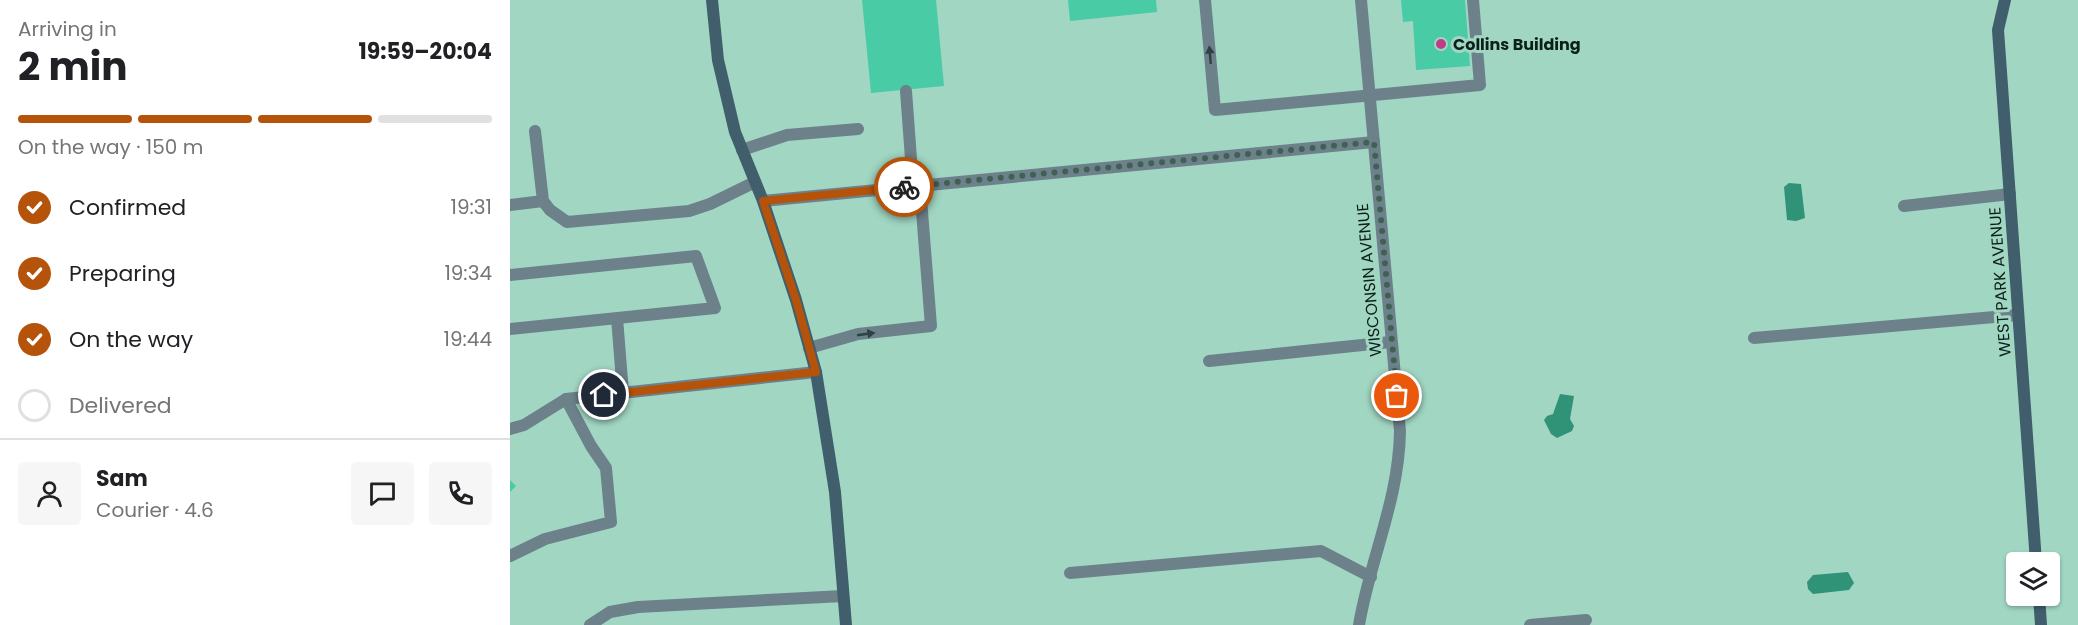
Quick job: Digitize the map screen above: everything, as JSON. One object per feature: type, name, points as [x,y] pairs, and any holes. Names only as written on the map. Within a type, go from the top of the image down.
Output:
[{"type":"street","points":[[712,0],[718,60],[735,132],[763,201],[796,300],[816,372],[835,492],[846,625]]},
{"type":"street","points":[[1205,0],[1215,110],[1480,85],[1473,0]]},
{"type":"street","name":"WISCONSIN AVENUE","points":[[1359,625],[1400,459],[1400,431],[1361,0]]},
{"type":"street","name":"WEST PARK AVENUE","points":[[2006,0],[1998,30],[2035,552]]},
{"type":"street","points":[[809,348],[858,334],[931,326],[906,92]]},
{"type":"street","points":[[742,150],[788,135],[858,129]]},
{"type":"street","points":[[535,131],[543,201],[558,217],[567,222],[699,209],[755,182]]},
{"type":"street","points":[[763,201],[1374,142]]},
{"type":"street","points":[[1904,206],[2010,194]]},
{"type":"street","points":[[510,205],[543,201]]},
{"type":"street","points":[[510,275],[696,256],[716,308],[510,329]]},
{"type":"street","points":[[1754,338],[2017,315]]},
{"type":"street","points":[[617,318],[623,393]]},
{"type":"street","points":[[1209,361],[1391,342]]},
{"type":"street","points":[[510,429],[524,425],[566,399],[816,372]]},
{"type":"street","points":[[510,556],[545,539],[611,522],[606,468],[591,446],[566,399]]},
{"type":"street","points":[[1070,573],[1321,551],[1371,577]]},
{"type":"street","points":[[590,625],[610,612],[638,607],[843,596]]},
{"type":"street","points":[[2040,606],[2041,625]]},
{"type":"street","points":[[1530,625],[1586,620]]},
{"type":"shaded area","points":[[1789,183],[1801,184],[1805,218],[1796,221],[1787,220],[1784,187]]},
{"type":"shaded area","points":[[1560,394],[1574,396],[1570,419],[1574,426],[1572,431],[1557,438],[1551,434],[1544,420],[1553,414]]},
{"type":"shaded area","points":[[1848,572],[1854,583],[1849,590],[1813,594],[1808,589],[1807,582],[1813,575]]},
{"type":"building","points":[[862,0],[936,0],[944,86],[871,93]]},
{"type":"building","points":[[1068,0],[1156,0],[1157,12],[1070,21]]},
{"type":"building","name":"Collins Building","points":[[1401,0],[1465,0],[1470,66],[1416,70],[1413,21],[1403,22]]},
{"type":"building","points":[[510,480],[516,486],[510,492]]},
{"type":"way so far","points":[[904,187],[1374,142],[1397,396]]},
{"type":"place","name":"Collins Building","points":[[1441,44]]},
{"type":"route","points":[[604,395],[816,372],[796,300],[763,201],[904,187]]}]
